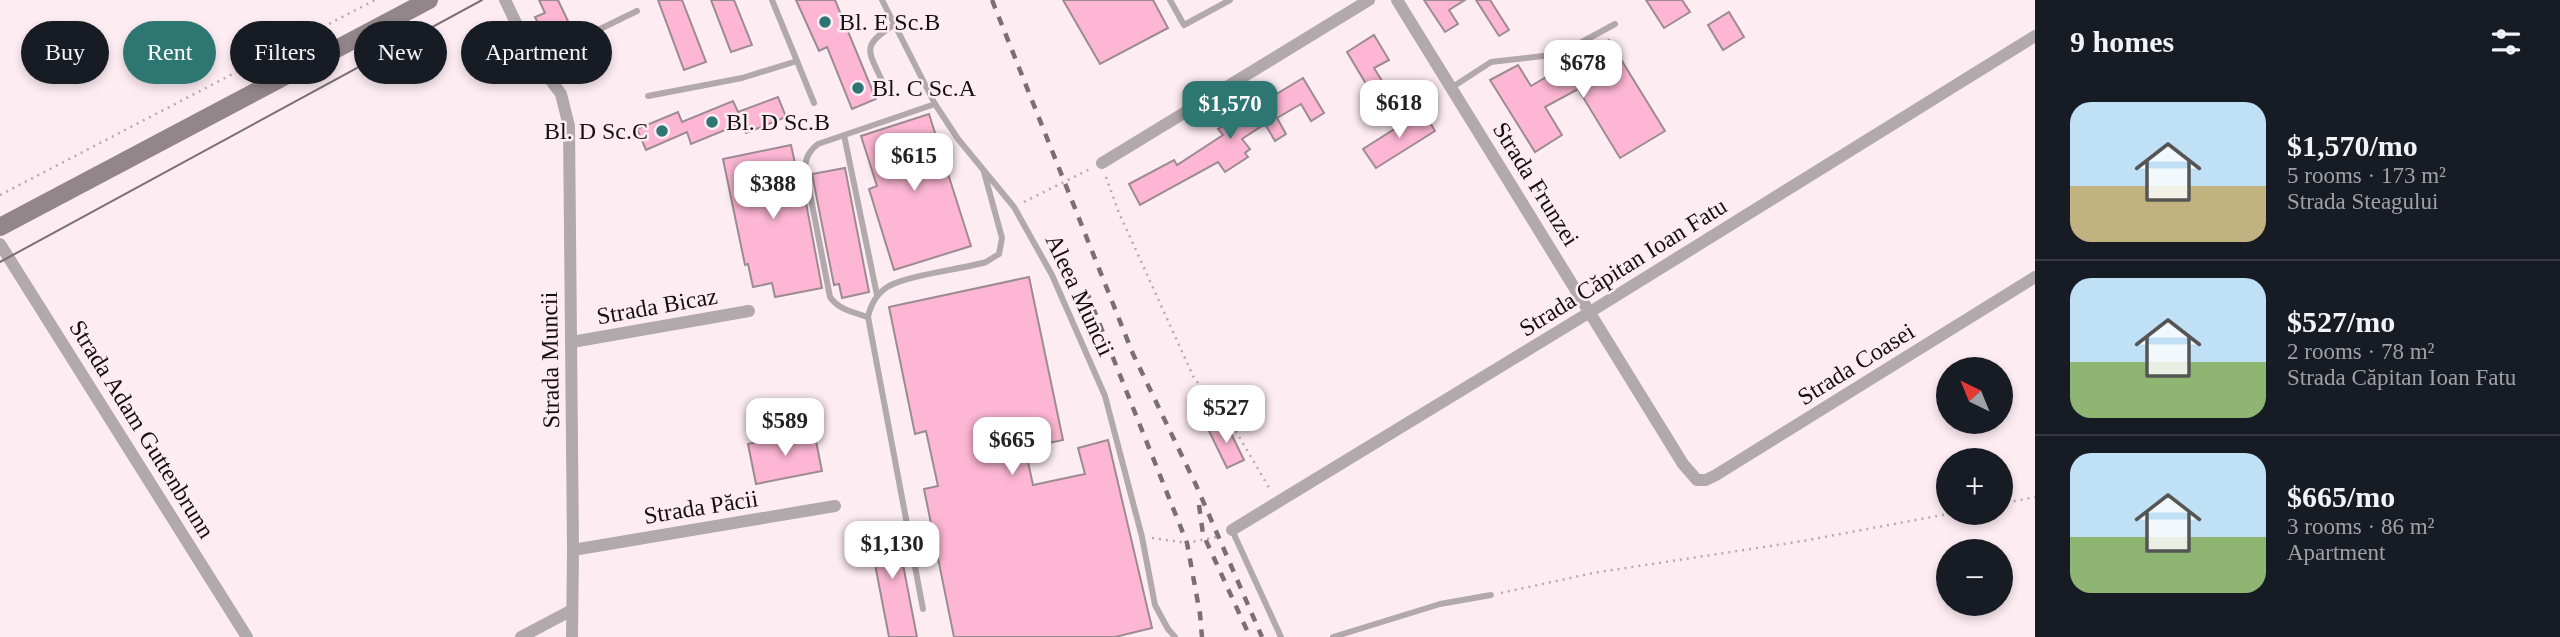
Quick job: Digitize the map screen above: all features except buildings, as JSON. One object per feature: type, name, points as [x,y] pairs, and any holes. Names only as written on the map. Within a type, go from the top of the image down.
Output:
[{"type":"main road","points":[[0,227],[429,0]]},
{"type":"street","name":"Strada Muncii","points":[[505,0],[531,54],[561,94],[569,125],[572,637]]},
{"type":"street","points":[[1102,163],[1348,6],[1369,0]]},
{"type":"street","name":"Strada Frunzei","points":[[1397,0],[1684,464],[1698,480]]},
{"type":"street","name":"Strada Căpitan Ioan Fatu","points":[[1232,530],[2035,36]]},
{"type":"street","name":"Strada Adam Guttenbrunn","points":[[0,244],[247,637]]},
{"type":"street","name":"Strada Coasei","points":[[1698,480],[1706,480],[1716,475],[2035,277]]},
{"type":"street","name":"Strada Bicaz","points":[[572,342],[750,311]]},
{"type":"street","name":"Strada Păcii","points":[[573,550],[835,506]]},
{"type":"street","points":[[521,637],[572,610]]},
{"type":"lane","points":[[772,0],[814,103]]},
{"type":"lane","name":"Aleea Muncii","points":[[882,0],[935,104],[958,139],[1014,206],[1052,275],[1105,396],[1142,537],[1155,605],[1175,637]]},
{"type":"lane","points":[[1170,0],[1184,25],[1230,0]]},
{"type":"lane","points":[[554,85],[600,29],[637,11]]},
{"type":"lane","points":[[883,83],[869,51],[870,44],[895,24]]},
{"type":"lane","points":[[1451,88],[1491,62],[1560,54],[1615,24]]},
{"type":"lane","points":[[648,96],[742,78],[797,61]]},
{"type":"lane","points":[[868,317],[845,310],[836,305],[830,297],[805,169],[806,157],[818,144],[935,104]]},
{"type":"lane","points":[[844,135],[877,295]]},
{"type":"lane","points":[[923,609],[868,317],[877,295],[891,285],[986,262],[999,254],[1002,238],[982,167]]},
{"type":"lane","points":[[1232,530],[1282,637]]},
{"type":"lane","points":[[1333,637],[1440,604],[1491,595]]},
{"type":"path","points":[[0,195],[375,0]]},
{"type":"path","points":[[1014,206],[1102,163],[1119,213],[1194,378],[1234,428],[1278,503]]},
{"type":"path","points":[[2013,502],[2035,498]]},
{"type":"path","points":[[1491,595],[1593,573],[1803,541],[1936,516]]},
{"type":"path","points":[[1142,537],[1187,543],[1219,537],[1232,530]]},
{"type":"tram line","points":[[0,262],[482,0]]},
{"type":"railway","points":[[992,0],[1133,354],[1196,485],[1262,637]]},
{"type":"railway","points":[[1086,290],[1187,543],[1202,637]]},
{"type":"railway","points":[[1199,505],[1203,534],[1250,637]]},
{"type":"place","name":"Bl. E Sc.B","points":[[825,22]]},
{"type":"place","name":"Bl. C Sc.A","points":[[858,88]]},
{"type":"place","name":"Bl. D Sc.B","points":[[712,122]]},
{"type":"place","name":"Bl. D Sc.C","points":[[662,131]]}]
